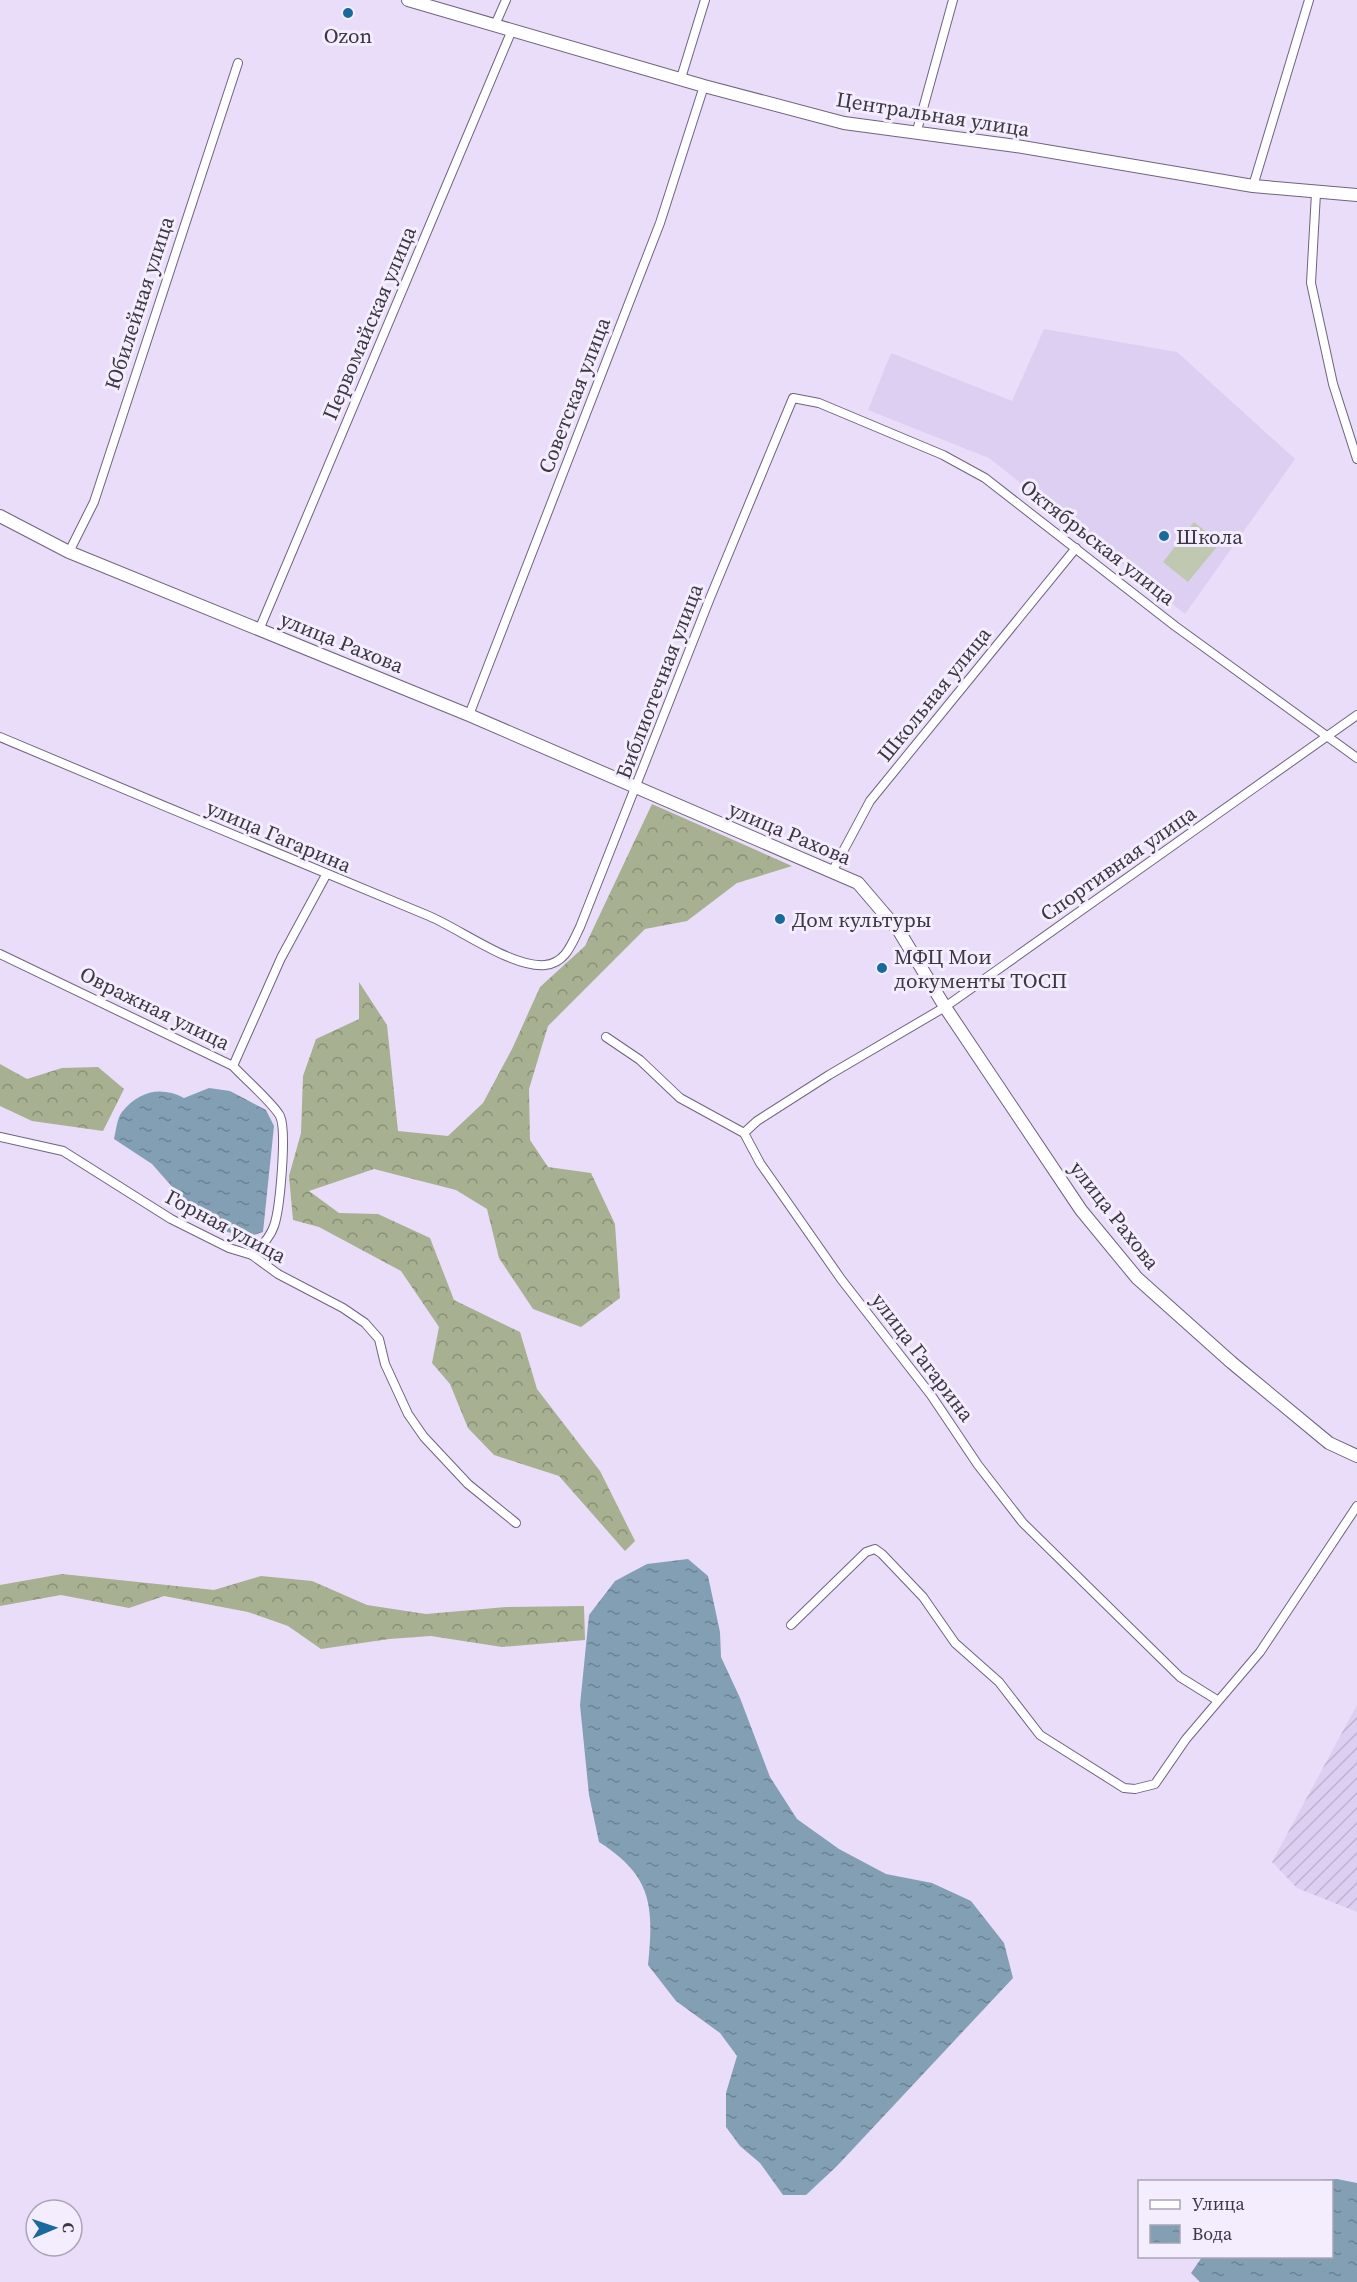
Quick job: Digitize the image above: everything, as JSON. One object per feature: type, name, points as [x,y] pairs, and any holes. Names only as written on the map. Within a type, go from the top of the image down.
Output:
[{"type":"street","name":"Центральная улица","points":[[408,0],[704,86],[844,123],[1016,146],[1253,186],[1357,195]]},
{"type":"street","points":[[495,25],[506,0]]},
{"type":"street","points":[[681,78],[705,0]]},
{"type":"street","points":[[916,134],[953,0]]},
{"type":"street","points":[[1253,186],[1309,0]]},
{"type":"street","name":"Первомайская улица","points":[[259,630],[512,30]]},
{"type":"street","name":"Юбилейная улица","points":[[69,552],[94,502],[238,63]]},
{"type":"street","name":"Советская улица","points":[[468,715],[660,223],[704,86]]},
{"type":"street","points":[[1316,193],[1311,283],[1333,384],[1357,459]]},
{"type":"street","name":"Октябрьская улица","points":[[793,398],[819,403],[960,464],[985,478],[1175,626],[1357,758]]},
{"type":"street","name":"Библиотечная улица","points":[[545,965],[558,961],[566,954],[580,927],[710,598],[793,398]]},
{"type":"street","name":"улица Рахова","points":[[0,516],[69,552],[468,715],[858,883],[899,931],[945,1007],[1081,1210],[1137,1278],[1231,1362],[1329,1443],[1357,1456]]},
{"type":"street","name":"Школьная улица","points":[[832,872],[870,801],[1076,548]]},
{"type":"street","name":"Спортивная улица","points":[[744,1133],[757,1121],[829,1075],[945,1007],[1357,715]]},
{"type":"street","name":"улица Гагарина","points":[[0,737],[432,918],[517,960],[545,965]]},
{"type":"street","name":"Овражная улица","points":[[0,954],[233,1066],[281,958],[326,875]]},
{"type":"street","points":[[606,1037],[640,1060],[680,1098],[744,1133]]},
{"type":"street","points":[[233,1066],[279,1114],[283,1125],[279,1193],[274,1227],[264,1245],[252,1255]]},
{"type":"street","name":"улица Гагарина","points":[[744,1133],[781,1194],[841,1279],[932,1395],[978,1465],[1023,1523],[1180,1677],[1217,1700]]},
{"type":"street","name":"Горная улица","points":[[0,1137],[63,1150],[171,1219],[229,1248],[252,1255],[278,1274],[343,1308],[365,1323],[379,1339],[385,1364],[408,1414],[424,1437],[468,1484],[516,1523]]},
{"type":"street","points":[[791,1625],[866,1552],[875,1549],[923,1597],[955,1643],[999,1682],[1040,1735],[1124,1788],[1135,1789],[1155,1784],[1217,1700],[1260,1652],[1357,1506]]},
{"type":"shaded area","name":"Школа","points":[[1044,329],[1177,352],[1295,459],[1185,614],[989,458],[868,410],[891,353],[1012,401]]},
{"type":"shaded area","points":[[1357,1705],[1357,1912],[1297,1888],[1272,1862]]},
{"type":"green space","points":[[1194,522],[1220,543],[1188,582],[1163,562]]},
{"type":"green space","points":[[652,804],[792,866],[737,883],[687,921],[645,929],[548,1026],[529,1089],[530,1140],[548,1167],[591,1173],[615,1224],[620,1298],[581,1327],[533,1309],[499,1258],[487,1209],[456,1190],[374,1169],[309,1191],[339,1213],[378,1214],[430,1238],[454,1300],[520,1332],[537,1389],[600,1471],[635,1541],[625,1551],[559,1476],[494,1455],[468,1428],[450,1384],[432,1363],[439,1327],[401,1271],[319,1227],[293,1220],[289,1176],[301,1133],[303,1076],[316,1039],[359,1019],[359,982],[387,1025],[398,1131],[448,1136],[483,1103],[512,1049],[540,987],[585,946]]},
{"type":"green space","points":[[0,1064],[27,1079],[62,1068],[98,1067],[124,1089],[103,1131],[32,1121],[0,1106]]},
{"type":"green space","points":[[62,1574],[214,1590],[261,1576],[312,1581],[367,1605],[426,1614],[506,1607],[584,1606],[585,1640],[502,1647],[431,1636],[389,1639],[321,1649],[288,1626],[248,1612],[164,1596],[129,1608],[61,1595],[0,1606],[0,1585]]},
{"type":"water","points":[[209,1088],[230,1091],[266,1110],[274,1126],[263,1232],[245,1238],[205,1224],[152,1164],[114,1139],[120,1115],[143,1095],[167,1092],[184,1098]]},
{"type":"water","points":[[688,1559],[708,1576],[720,1632],[721,1657],[740,1698],[770,1777],[797,1819],[839,1849],[886,1874],[932,1883],[971,1901],[1004,1943],[1013,1978],[837,2166],[806,2195],[783,2195],[760,2163],[740,2146],[726,2127],[726,2093],[737,2056],[720,2033],[676,2001],[648,1965],[650,1925],[646,1894],[630,1867],[599,1842],[589,1795],[580,1705],[589,1615],[615,1581],[647,1564]]},
{"type":"water","points":[[1337,2179],[1357,2183],[1357,2282],[1200,2282],[1191,2273],[1201,2258],[1333,2258],[1333,2180],[1319,2180]]},
{"type":"place","name":"Ozon","points":[[348,13]]},
{"type":"place","name":"Школа","points":[[1164,536]]},
{"type":"place","name":"Дом культуры","points":[[780,919]]},
{"type":"place","name":"МФЦ Мои документы ТОСП","points":[[882,968]]}]
